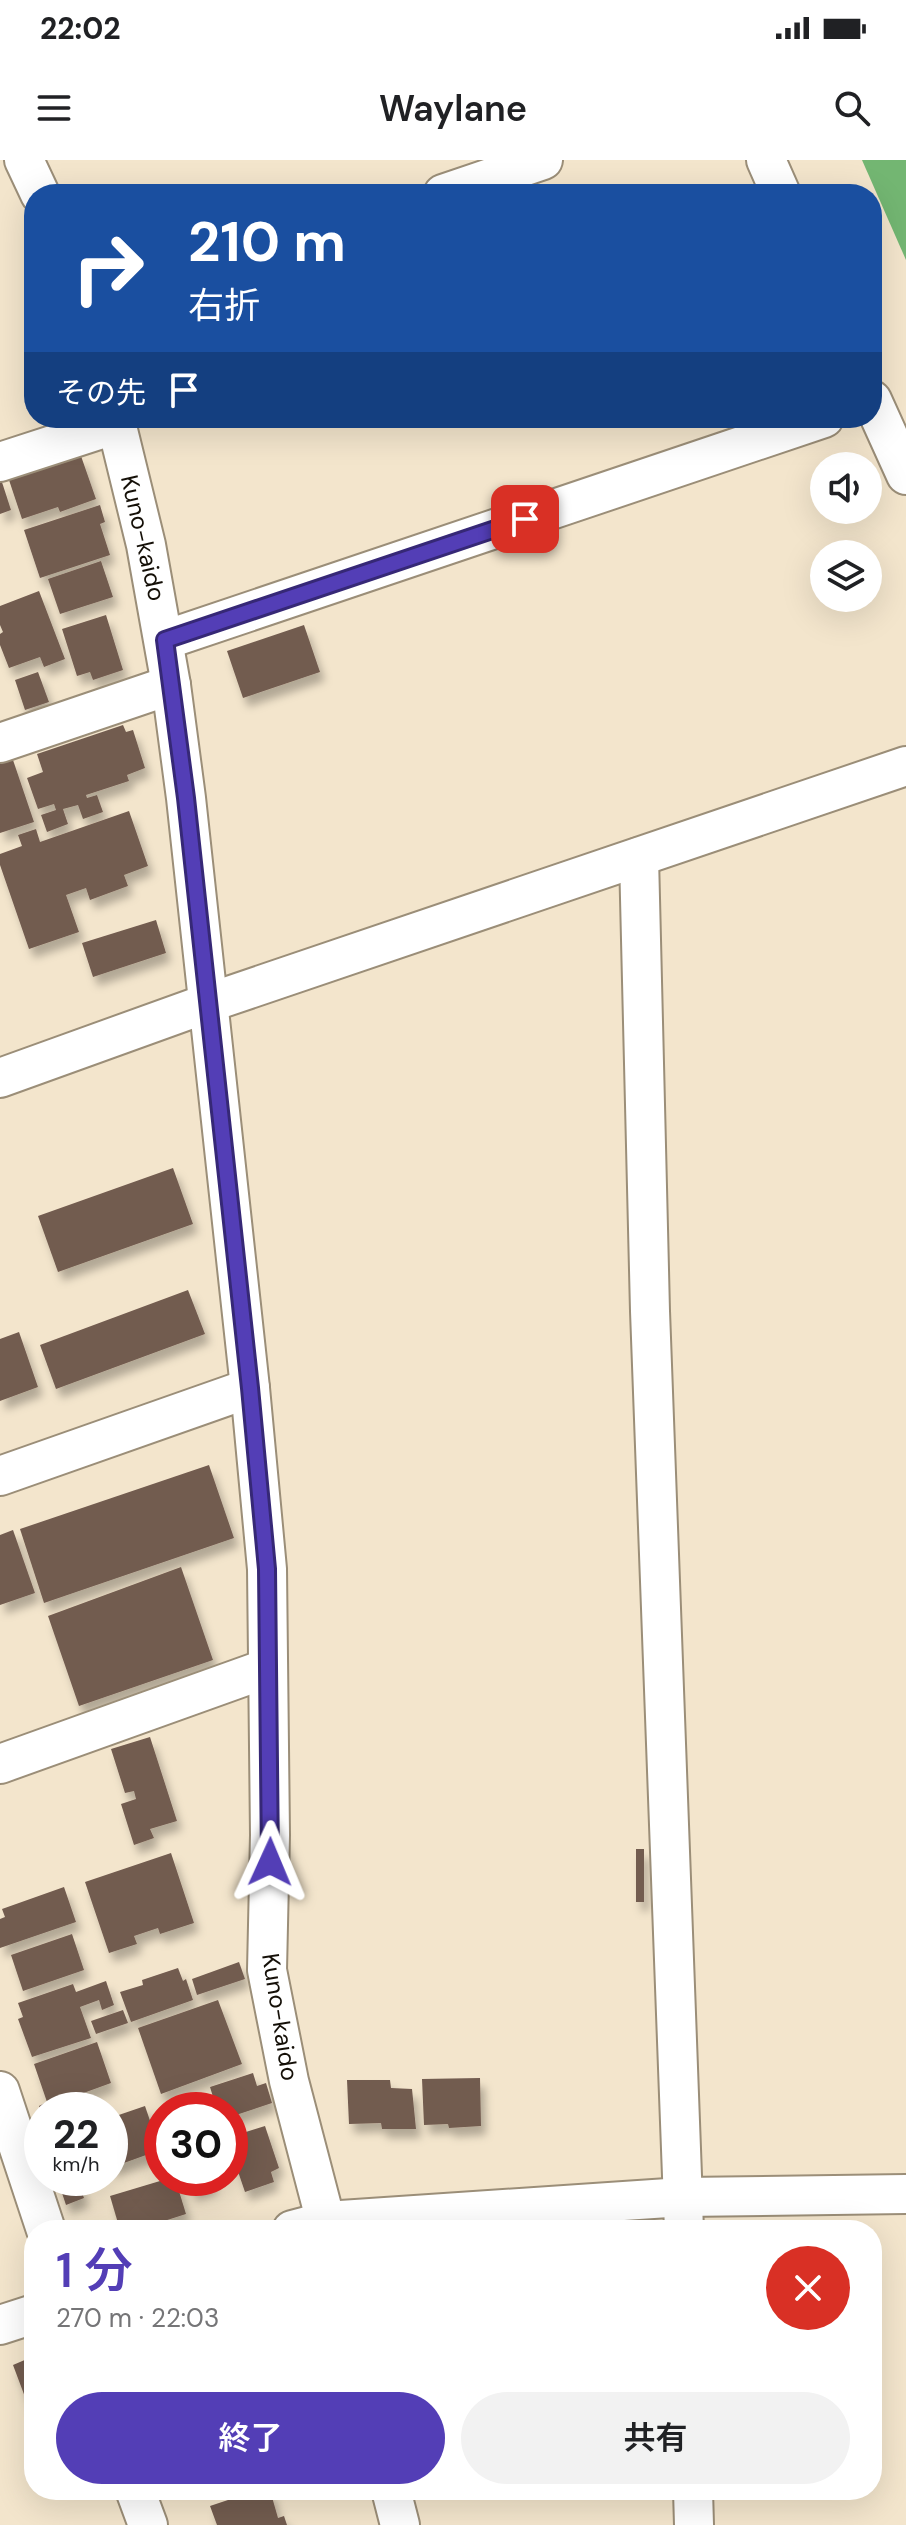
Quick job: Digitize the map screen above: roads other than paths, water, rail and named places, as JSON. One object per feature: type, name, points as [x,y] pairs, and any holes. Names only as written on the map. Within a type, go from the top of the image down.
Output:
[{"type":"street","points":[[472,184],[543,160]]},
{"type":"street","points":[[766,160],[777,184]]},
{"type":"street","points":[[882,423],[906,475]]},
{"type":"street","points":[[0,462],[96,428]]},
{"type":"street","name":"Kuno-kaido","points":[[118,428],[165,640],[186,798],[267,1569],[270,1835],[267,1970],[314,2220]]},
{"type":"street","points":[[165,640],[794,428]]},
{"type":"street","points":[[0,743],[171,685]]},
{"type":"street","points":[[0,1078],[208,1003],[906,766]]},
{"type":"street","points":[[639,857],[650,1311],[684,2213]]},
{"type":"street","points":[[0,1088],[60,1056]]},
{"type":"street","points":[[0,1476],[250,1388]]},
{"type":"street","points":[[0,1764],[268,1668]]},
{"type":"street","points":[[0,2091],[43,2220]]},
{"type":"street","points":[[500,2220],[684,2213],[906,2194]]},
{"type":"street","points":[[0,2325],[24,2317]]},
{"type":"street","points":[[139,2500],[148,2525]]},
{"type":"street","points":[[394,2500],[400,2525]]},
{"type":"street","points":[[693,2500],[694,2525]]}]
